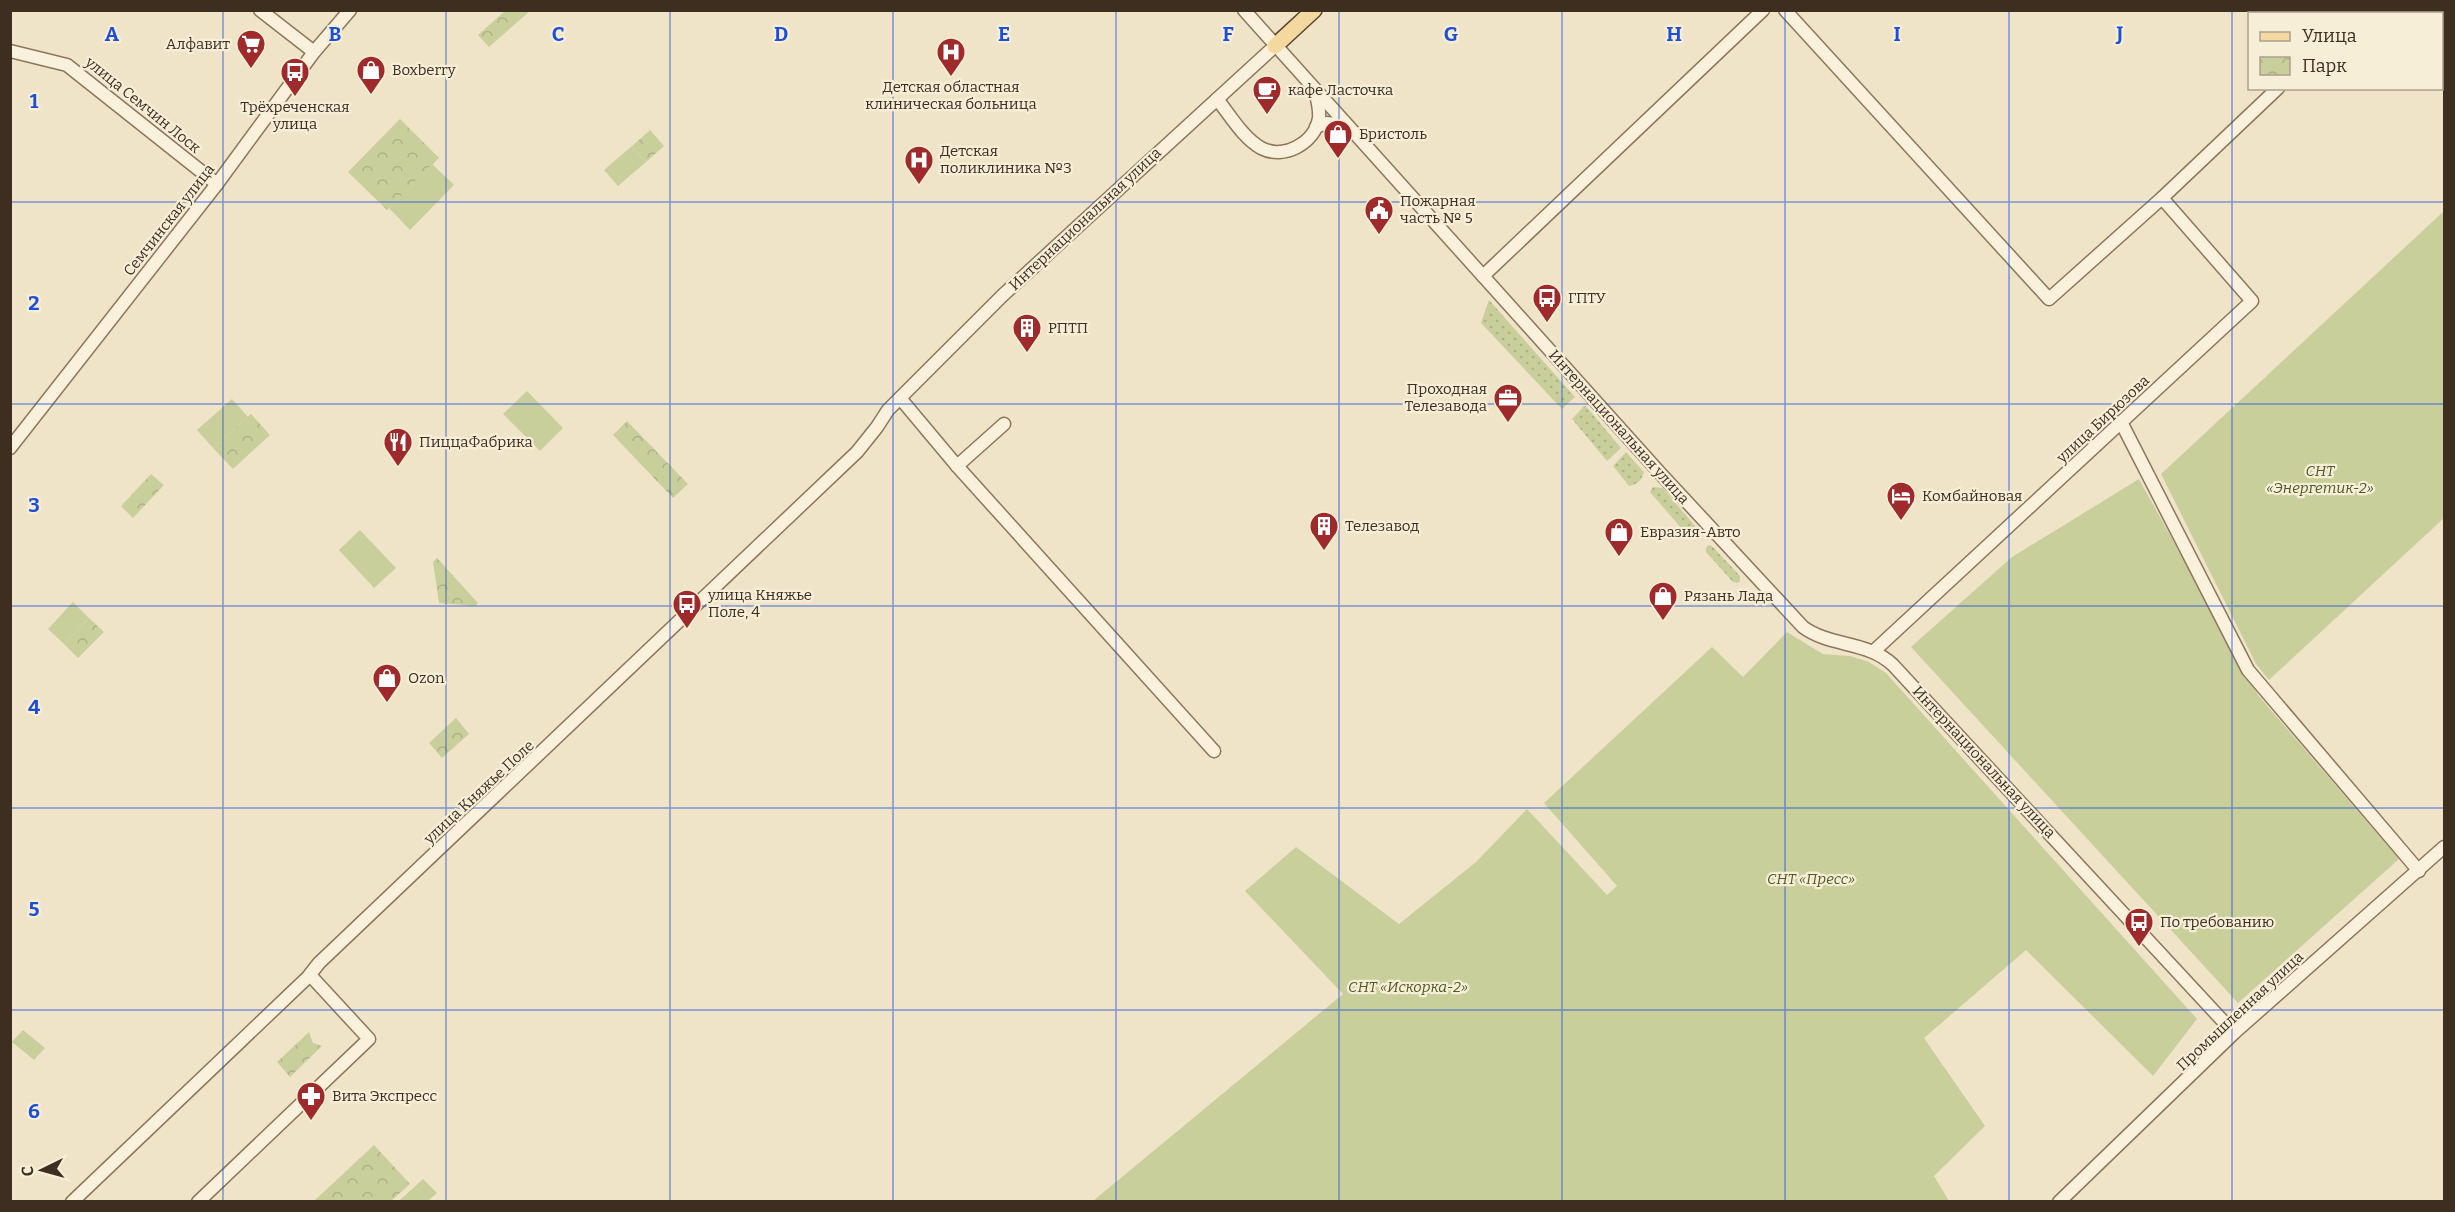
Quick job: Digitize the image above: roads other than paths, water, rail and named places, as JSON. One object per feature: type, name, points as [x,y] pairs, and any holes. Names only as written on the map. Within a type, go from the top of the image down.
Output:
[{"type":"main road","name":"Интернациональная улица","points":[[1275,46],[1314,10]]},
{"type":"street","points":[[260,10],[314,52]]},
{"type":"street","name":"Семчинская улица","points":[[10,448],[216,184],[314,52],[350,10]]},
{"type":"street","points":[[1244,10],[1275,46]]},
{"type":"street","points":[[1483,276],[1763,10]]},
{"type":"street","points":[[1785,10],[2049,299],[2162,198],[2276,90]]},
{"type":"street","name":"Интернациональная улица","points":[[900,398],[1003,295],[1275,46],[1660,473],[1803,627],[1822,638],[1874,651],[1893,664],[2234,1033]]},
{"type":"street","name":"улица Семчин Лоск","points":[[10,51],[67,65],[216,184]]},
{"type":"street","points":[[1217,99],[1246,134],[1261,148],[1269,151],[1286,151],[1306,142],[1316,127],[1319,108],[1314,89]]},
{"type":"street","points":[[1316,127],[1326,123],[1347,125]]},
{"type":"street","name":"улица Бирюзова","points":[[1874,651],[2252,301],[2162,198]]},
{"type":"street","points":[[900,398],[957,466],[1214,751]]},
{"type":"street","name":"улица Княжье Поле","points":[[72,1201],[857,452],[888,410],[900,398]]},
{"type":"street","points":[[2121,422],[2248,670],[2419,871]]},
{"type":"street","points":[[957,466],[1004,424]]},
{"type":"street","name":"Промышленная улица","points":[[2059,1202],[2234,1033],[2445,847]]},
{"type":"street","points":[[198,1202],[369,1039],[309,975]]},
{"type":"place","name":"Алфавит","points":[[251,70]]},
{"type":"place","name":"Детская областная клиническая больница","points":[[951,78]]},
{"type":"place","name":"Boxberry","points":[[371,96]]},
{"type":"place","name":"Трёхреченская улица","points":[[295,98]]},
{"type":"place","name":"кафе Ласточка","points":[[1267,116]]},
{"type":"place","name":"Бристоль","points":[[1338,160]]},
{"type":"place","name":"Детская поликлиника №3","points":[[919,186]]},
{"type":"place","name":"Пожарная часть № 5","points":[[1379,236]]},
{"type":"place","name":"ГПТУ","points":[[1547,324]]},
{"type":"place","name":"РПТП","points":[[1027,354]]},
{"type":"place","name":"Проходная Телезавода","points":[[1508,424]]},
{"type":"place","name":"ПиццаФабрика","points":[[398,468]]},
{"type":"place","name":"Комбайновая","points":[[1901,522]]},
{"type":"place","name":"Телезавод","points":[[1324,552]]},
{"type":"place","name":"Евразия-Авто","points":[[1619,558]]},
{"type":"place","name":"Рязань Лада","points":[[1663,622]]},
{"type":"place","name":"улица Княжье Поле, 4","points":[[687,630]]},
{"type":"place","name":"Ozon","points":[[387,704]]},
{"type":"place","name":"По требованию","points":[[2139,948]]},
{"type":"place","name":"Вита Экспресс","points":[[311,1122]]},
{"type":"park label","name":"СНТ «Энергетик-2»","points":[[2320,480]]},
{"type":"park label","name":"СНТ «Пресс»","points":[[1811,879]]},
{"type":"park label","name":"СНТ «Искорка-2»","points":[[1408,987]]}]
